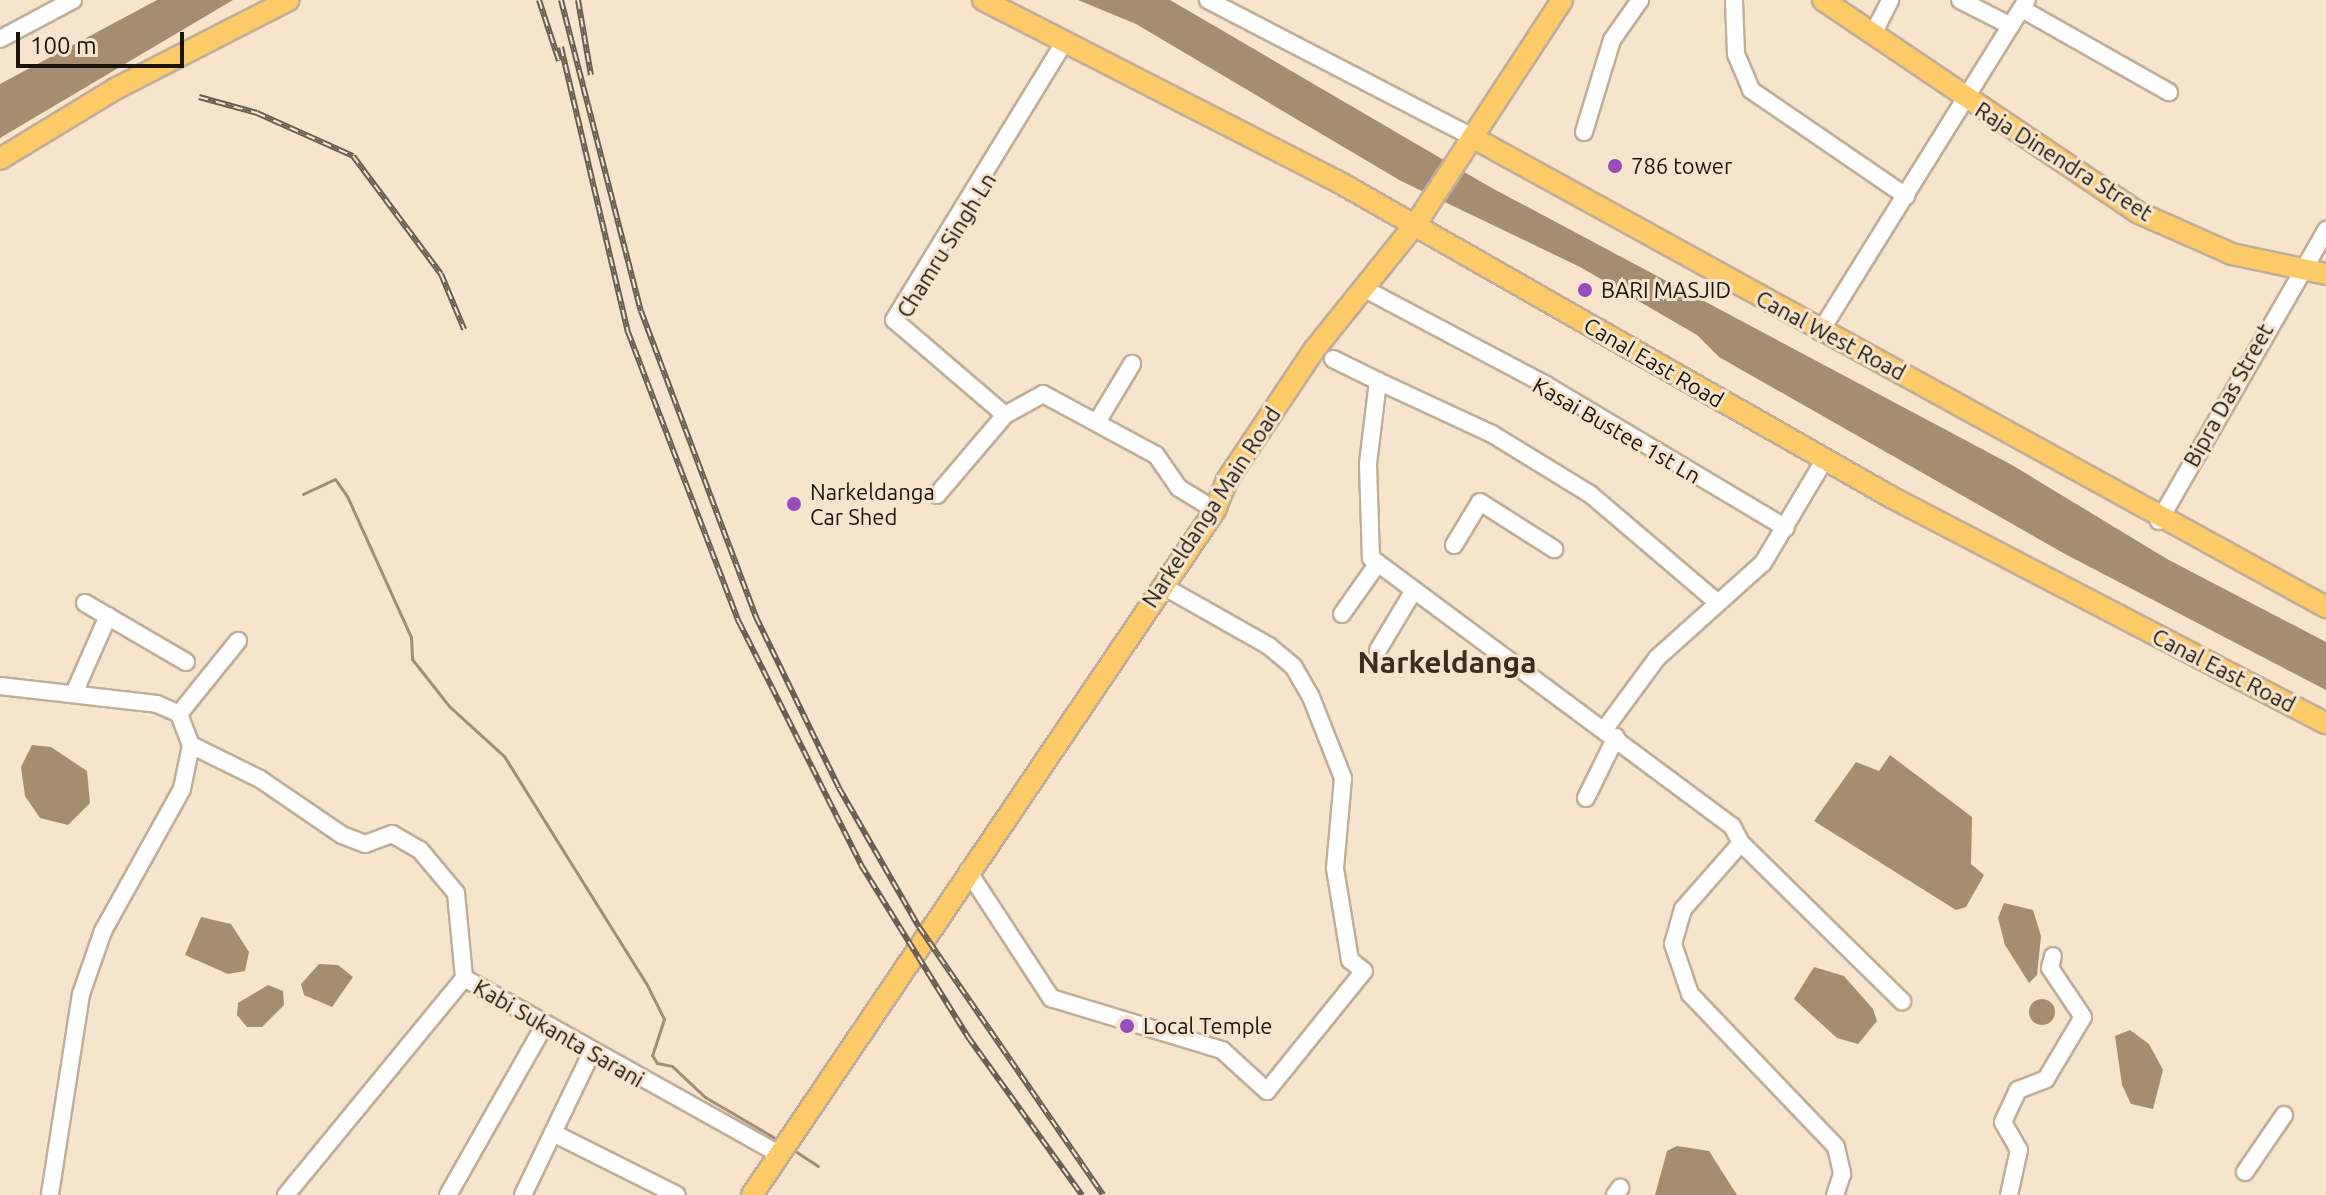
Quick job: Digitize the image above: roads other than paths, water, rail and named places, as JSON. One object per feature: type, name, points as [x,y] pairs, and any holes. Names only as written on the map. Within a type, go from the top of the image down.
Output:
[{"type":"main road","points":[[0,159],[115,89],[289,0]]},
{"type":"main road","name":"Canal East Road","points":[[983,0],[1337,181],[1825,459],[2326,723]]},
{"type":"main road","points":[[1468,143],[1562,0]]},
{"type":"main road","name":"Raja Dinendra Street","points":[[1833,3],[1965,99],[2137,212],[2232,254],[2326,274]]},
{"type":"main road","name":"Narkeldanga Main Road","points":[[779,1154],[1215,510],[1227,480],[1363,288],[1413,225],[1468,143]]},
{"type":"main road","name":"Canal West Road","points":[[1468,143],[1820,332],[2159,521],[2326,607]]},
{"type":"main road","points":[[752,1195],[779,1154]]},
{"type":"street","points":[[0,39],[73,0]]},
{"type":"street","name":"Canal West Road","points":[[1208,0],[1468,143]]},
{"type":"street","points":[[1584,132],[1612,40],[1640,0]]},
{"type":"street","points":[[1734,0],[1736,54],[1751,90],[1906,196]]},
{"type":"street","points":[[1873,34],[1890,0]]},
{"type":"street","points":[[1960,0],[2011,26]]},
{"type":"street","points":[[1820,332],[2025,5],[2169,92]]},
{"type":"street","name":"Chamru Singh Ln","points":[[1005,415],[894,320],[1064,43]]},
{"type":"street","name":"Bipra Das Street","points":[[2159,521],[2299,270],[2326,230]]},
{"type":"street","name":"Kasai Bustee 1st Ln","points":[[1363,288],[1546,385],[1786,528]]},
{"type":"street","points":[[1333,359],[1492,434],[1590,494],[1717,602]]},
{"type":"street","points":[[1097,422],[1132,364]]},
{"type":"street","points":[[1378,381],[1368,464],[1371,558],[1732,826],[1741,843],[1902,1001]]},
{"type":"street","points":[[937,495],[1005,415],[1043,394],[1156,455],[1179,488],[1215,510]]},
{"type":"street","points":[[1586,798],[1610,734],[1657,658],[1763,563],[1825,459]]},
{"type":"street","points":[[1454,545],[1480,502],[1554,549]]},
{"type":"street","points":[[1342,614],[1378,563]]},
{"type":"street","points":[[968,871],[1051,998],[1222,1050],[1267,1091],[1364,971],[1350,960],[1335,868],[1343,778],[1311,697],[1294,667],[1269,646],[1163,586]]},
{"type":"street","points":[[1378,650],[1414,590]]},
{"type":"street","points":[[85,603],[186,662]]},
{"type":"street","points":[[75,691],[108,616]]},
{"type":"street","points":[[179,714],[238,641]]},
{"type":"street","points":[[0,686],[75,691],[179,714]]},
{"type":"street","points":[[50,1195],[81,994],[103,931],[182,789],[191,745],[179,714]]},
{"type":"street","name":"Kabi Sukanta Sarani","points":[[191,745],[260,779],[342,835],[365,844],[392,834],[420,850],[456,893],[464,978],[591,1054],[779,1154]]},
{"type":"street","points":[[1741,843],[1683,909],[1673,944],[1690,994],[1836,1147],[1842,1174],[1835,1195]]},
{"type":"street","points":[[2009,1195],[2019,1150],[2003,1122],[2018,1090],[2046,1079],[2083,1017],[2050,968],[2053,956]]},
{"type":"street","points":[[286,1195],[464,978]]},
{"type":"street","points":[[448,1195],[544,1026]]},
{"type":"street","points":[[523,1195],[591,1054]]},
{"type":"street","points":[[2245,1172],[2284,1115]]},
{"type":"street","points":[[555,1134],[650,1189],[677,1195]]},
{"type":"waterway","points":[[303,494],[335,479],[347,496],[411,637],[412,659],[449,706],[504,756],[646,983],[664,1019],[652,1055],[657,1063],[672,1066],[705,1097],[780,1141]]},
{"type":"waterway","points":[[792,1149],[818,1166]]},
{"type":"railway","points":[[539,0],[559,61]]},
{"type":"railway","points":[[561,0],[641,311],[756,617],[839,788],[919,927],[1103,1195]]},
{"type":"railway","points":[[578,0],[591,75]]},
{"type":"railway","points":[[561,47],[628,332],[739,622],[861,865],[968,1037],[1082,1195]]},
{"type":"railway","points":[[199,97],[257,113],[353,156],[441,274],[464,329]]},
{"type":"place","name":"786 tower","points":[[1615,166]]},
{"type":"place","name":"BARI MASJID","points":[[1585,290]]},
{"type":"place","name":"Narkeldanga Car Shed","points":[[794,504]]},
{"type":"place","name":"Local Temple","points":[[1127,1026]]},
{"type":"district","name":"Narkeldanga","points":[[1447,662]]}]
